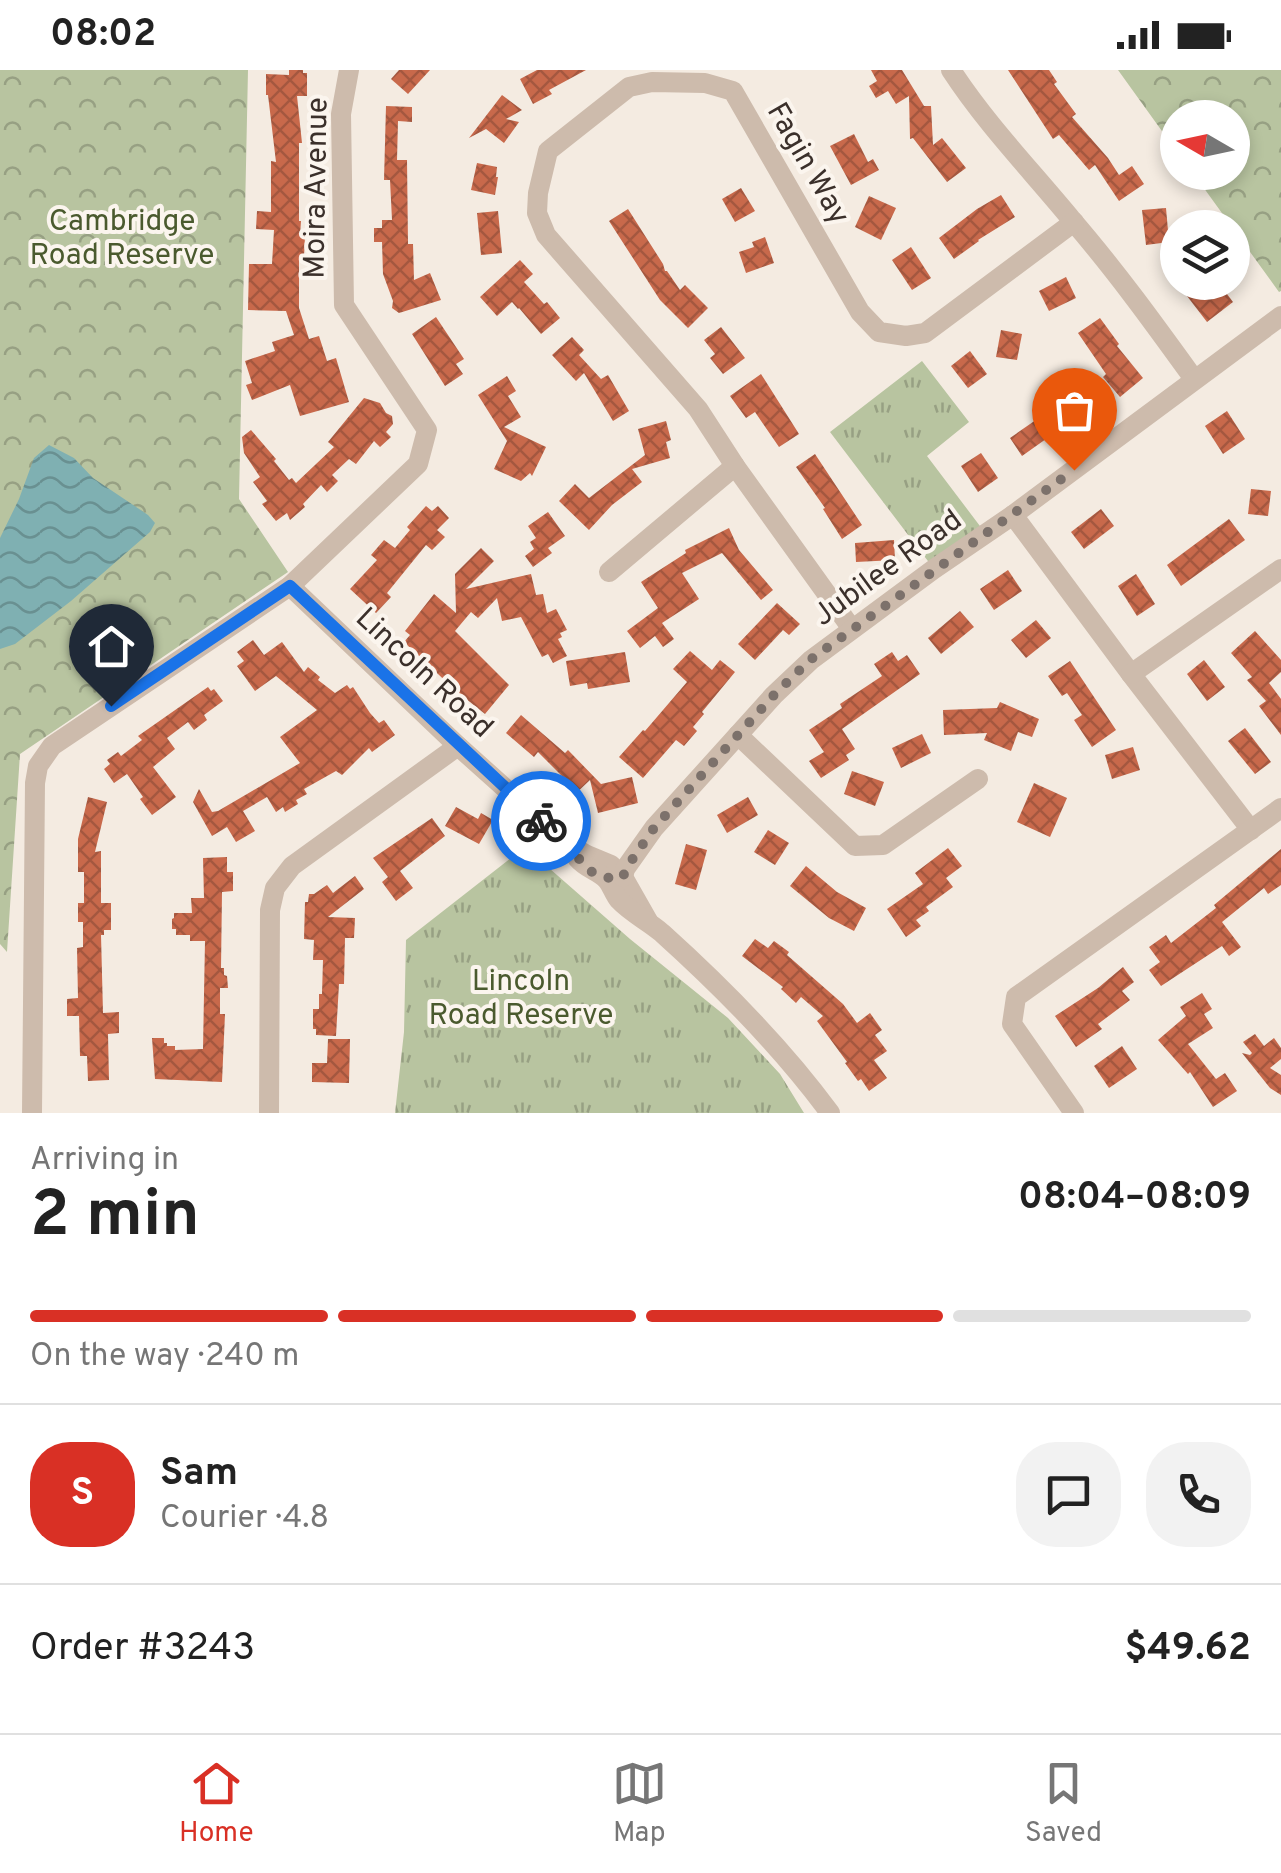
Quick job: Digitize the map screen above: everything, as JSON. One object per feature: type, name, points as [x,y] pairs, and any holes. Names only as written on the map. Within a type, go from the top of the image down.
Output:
[{"type":"street","name":"Moira Avenue","points":[[32,1113],[38,766],[52,746],[290,586],[418,464],[426,430],[344,305],[342,114],[349,70]]},
{"type":"street","points":[[951,70],[979,112],[1131,292],[1194,379]]},
{"type":"street","name":"Fagin Way","points":[[852,629],[698,409],[546,234],[537,213],[548,152],[630,87],[652,82],[706,83],[734,91],[860,312],[880,332],[906,336],[925,333],[1074,222]]},
{"type":"street","name":"Jubilee Road","points":[[614,874],[633,839],[654,828],[810,660],[1281,316]]},
{"type":"street","points":[[609,572],[735,466]]},
{"type":"street","points":[[1013,515],[1252,830]]},
{"type":"street","points":[[1130,674],[1281,569]]},
{"type":"street","name":"Lincoln Road","points":[[290,586],[565,842],[584,867],[614,874],[618,898],[712,978],[785,1055],[830,1113]]},
{"type":"street","points":[[738,735],[856,846],[882,845],[978,779]]},
{"type":"street","points":[[269,1113],[270,910],[275,888],[292,866],[458,746]]},
{"type":"street","points":[[1074,1113],[1012,1024],[1016,997],[1281,808]]},
{"type":"green space","name":"Cambridge Road Reserve","points":[[0,70],[248,70],[239,499],[288,572],[20,754],[7,952],[0,944]]},
{"type":"green space","points":[[1118,70],[1281,70],[1281,291],[1250,252],[1250,210],[1220,210],[1205,190],[1250,190],[1250,100],[1160,100],[1160,128]]},
{"type":"green space","points":[[922,361],[969,422],[927,456],[986,534],[934,569],[830,432]]},
{"type":"green space","name":"Lincoln Road Reserve","points":[[525,847],[728,1018],[780,1074],[804,1113],[395,1113],[404,1032],[406,940]]},
{"type":"water","points":[[49,445],[74,458],[93,478],[155,523],[150,532],[71,601],[15,644],[0,649],[0,538],[34,458]]},
{"type":"building","points":[[289,70],[307,73],[307,96],[297,96],[302,143],[299,221],[300,235],[305,236],[304,257],[299,257],[299,308],[309,339],[319,336],[327,361],[336,358],[349,402],[300,416],[290,385],[252,400],[246,385],[252,383],[245,361],[275,351],[272,342],[294,335],[286,311],[248,310],[249,264],[272,264],[274,230],[256,229],[257,211],[271,212],[271,161],[276,162],[266,74],[289,75]]},
{"type":"building","points":[[399,70],[430,70],[408,94],[391,79]]},
{"type":"building","points":[[537,70],[586,70],[549,90],[552,94],[533,104],[520,79]]},
{"type":"building","points":[[871,70],[902,70],[924,106],[931,106],[933,145],[942,138],[966,168],[947,182],[910,139],[909,96],[896,104],[888,91],[876,98],[869,86],[877,81]]},
{"type":"building","points":[[1008,70],[1049,70],[1057,82],[1054,84],[1076,114],[1072,117],[1119,175],[1132,166],[1144,184],[1119,201],[1095,165],[1089,170],[1059,135],[1053,139]]},
{"type":"building","points":[[502,95],[522,110],[506,119],[519,122],[504,143],[486,129],[469,138]]},
{"type":"building","points":[[386,106],[412,107],[412,122],[398,121],[397,160],[407,160],[408,244],[413,244],[414,280],[430,273],[441,300],[399,313],[392,308],[383,274],[382,242],[374,242],[374,228],[382,228],[382,220],[392,220],[390,180],[384,180]]},
{"type":"building","points":[[854,134],[868,162],[873,159],[879,170],[851,185],[830,146]]},
{"type":"building","points":[[477,163],[497,167],[495,195],[471,190]]},
{"type":"building","points":[[741,188],[755,211],[735,222],[722,199]]},
{"type":"building","points":[[1001,195],[1015,217],[954,259],[939,238]]},
{"type":"building","points":[[869,196],[896,208],[881,240],[855,227]]},
{"type":"building","points":[[1166,208],[1160,210],[1160,243],[1146,245],[1142,210]]},
{"type":"building","points":[[628,209],[680,290],[685,285],[708,308],[688,328],[660,300],[609,221]]},
{"type":"building","points":[[498,211],[502,253],[481,255],[477,213]]},
{"type":"building","points":[[765,237],[774,263],[746,273],[739,252],[754,247],[752,242]]},
{"type":"building","points":[[911,247],[931,278],[912,290],[892,260]]},
{"type":"building","points":[[520,260],[533,274],[524,282],[560,318],[541,334],[512,302],[497,316],[480,297]]},
{"type":"building","points":[[1066,277],[1076,298],[1049,311],[1039,291]]},
{"type":"building","points":[[1190,300],[1232,300],[1233,302],[1207,322]]},
{"type":"building","points":[[436,317],[464,359],[456,364],[463,374],[445,386],[412,334]]},
{"type":"building","points":[[1100,318],[1143,378],[1120,397],[1103,377],[1106,374],[1078,333]]},
{"type":"building","points":[[721,327],[745,358],[723,374],[710,358],[715,354],[704,340]]},
{"type":"building","points":[[1001,330],[1022,334],[1017,360],[996,357]]},
{"type":"building","points":[[572,337],[584,350],[579,355],[601,379],[608,375],[629,411],[613,421],[584,373],[576,381],[552,355]]},
{"type":"building","points":[[970,351],[987,374],[968,388],[951,366]]},
{"type":"building","points":[[761,374],[799,434],[779,447],[755,412],[746,418],[730,396]]},
{"type":"building","points":[[507,376],[516,391],[508,396],[521,417],[504,427],[546,447],[532,476],[530,473],[521,481],[494,469],[507,441],[478,395]]},
{"type":"building","points":[[1063,384],[1084,412],[1022,456],[1010,438],[1043,415],[1036,405]]},
{"type":"building","points":[[364,398],[380,403],[392,416],[393,424],[386,432],[391,437],[380,447],[374,441],[356,464],[349,459],[332,475],[338,481],[327,492],[321,485],[290,520],[287,513],[276,521],[262,504],[267,501],[253,482],[260,477],[244,453],[242,437],[251,430],[289,480],[292,478],[296,483],[334,447],[328,442]]},
{"type":"building","points":[[1227,411],[1245,439],[1223,454],[1205,426]]},
{"type":"building","points":[[666,421],[670,458],[632,469],[642,482],[612,505],[589,530],[559,501],[575,484],[589,498],[645,455],[638,429]]},
{"type":"building","points":[[981,453],[998,478],[978,492],[961,466]]},
{"type":"building","points":[[815,454],[862,525],[842,539],[796,467]]},
{"type":"building","points":[[1251,489],[1271,491],[1268,516],[1248,514]]},
{"type":"building","points":[[426,506],[432,511],[438,506],[449,518],[437,530],[445,537],[432,550],[426,545],[376,613],[350,589],[377,560],[371,555],[384,540],[395,548]]},
{"type":"building","points":[[1101,509],[1114,526],[1084,549],[1071,532]]},
{"type":"building","points":[[548,512],[565,536],[548,548],[552,553],[533,567],[525,556],[534,549],[530,542],[536,538],[528,526]]},
{"type":"building","points":[[1229,519],[1245,540],[1181,586],[1167,565]]},
{"type":"building","points":[[729,528],[739,550],[773,590],[761,600],[722,553],[682,573],[699,599],[662,623],[674,639],[663,647],[655,636],[640,648],[627,631],[658,608],[641,582],[686,553],[685,550]]},
{"type":"building","points":[[894,540],[895,560],[856,562],[855,543]]},
{"type":"building","points":[[481,548],[494,561],[466,589],[531,574],[536,595],[543,594],[547,613],[556,609],[567,630],[558,639],[567,656],[553,663],[548,654],[542,657],[521,617],[502,621],[497,598],[478,618],[471,612],[455,631],[509,685],[485,714],[404,642],[410,635],[405,631],[434,594],[456,613],[455,574]]},
{"type":"building","points":[[1008,570],[1022,591],[994,610],[980,589]]},
{"type":"building","points":[[1136,574],[1155,604],[1137,616],[1118,586]]},
{"type":"building","points":[[777,603],[800,624],[789,635],[783,630],[755,660],[738,644]]},
{"type":"building","points":[[960,611],[974,627],[941,654],[928,638]]},
{"type":"building","points":[[1036,620],[1051,638],[1026,658],[1011,640]]},
{"type":"building","points":[[1255,631],[1281,660],[1281,672],[1269,683],[1281,699],[1281,735],[1259,706],[1266,701],[1247,680],[1252,677],[1231,653]]},
{"type":"building","points":[[253,640],[264,655],[282,642],[304,672],[308,667],[335,693],[347,685],[353,687],[370,713],[379,723],[384,720],[395,735],[372,752],[369,748],[342,775],[336,771],[304,789],[307,794],[285,812],[283,807],[276,812],[267,797],[243,811],[255,831],[236,842],[227,827],[212,836],[193,802],[199,789],[212,812],[218,811],[300,763],[280,737],[317,710],[276,676],[255,691],[237,666],[244,661],[237,652]]},
{"type":"building","points":[[690,651],[712,670],[720,660],[735,672],[702,712],[693,727],[697,731],[684,746],[676,740],[643,778],[619,757],[687,682],[673,669]]},
{"type":"building","points":[[625,652],[630,682],[588,689],[587,683],[570,686],[566,661]]},
{"type":"building","points":[[892,652],[898,661],[907,655],[920,674],[842,729],[855,749],[846,755],[849,760],[821,778],[809,761],[824,752],[809,730],[882,676],[874,664]]},
{"type":"building","points":[[1204,660],[1225,687],[1207,701],[1187,674]]},
{"type":"building","points":[[1070,661],[1116,730],[1092,747],[1074,720],[1082,715],[1067,693],[1062,696],[1048,676]]},
{"type":"building","points":[[208,687],[223,701],[204,715],[207,720],[194,730],[188,722],[167,738],[175,749],[153,767],[176,797],[152,815],[127,774],[114,783],[104,769],[110,764],[107,760],[118,752],[121,756],[142,740],[138,736]]},
{"type":"building","points":[[1000,702],[1039,719],[1032,737],[1018,732],[1011,751],[984,740],[987,733],[944,735],[943,710],[997,708]]},
{"type":"building","points":[[521,715],[565,753],[568,750],[601,784],[632,777],[638,803],[598,813],[590,780],[572,797],[559,783],[562,776],[538,752],[534,757],[506,733]]},
{"type":"building","points":[[1245,728],[1271,762],[1255,774],[1228,741]]},
{"type":"building","points":[[922,734],[931,753],[901,768],[892,748]]},
{"type":"building","points":[[1133,747],[1140,770],[1112,779],[1105,755]]},
{"type":"building","points":[[852,771],[884,782],[875,806],[844,794]]},
{"type":"building","points":[[1034,783],[1067,798],[1050,837],[1017,822]]},
{"type":"building","points":[[88,797],[107,802],[95,852],[101,851],[101,903],[111,903],[111,930],[104,930],[101,935],[103,1013],[119,1012],[119,1033],[108,1034],[109,1080],[88,1081],[87,1056],[80,1056],[79,1016],[67,1016],[67,999],[78,998],[77,948],[83,947],[83,922],[78,922],[78,903],[84,903],[84,872],[78,872],[78,839]]},
{"type":"building","points":[[748,797],[758,815],[727,833],[717,815]]},
{"type":"building","points":[[456,807],[478,819],[481,813],[493,820],[479,844],[445,826]]},
{"type":"building","points":[[432,818],[445,836],[400,871],[413,888],[396,901],[382,882],[388,877],[373,858]]},
{"type":"building","points":[[768,830],[789,843],[775,865],[754,852]]},
{"type":"building","points":[[686,844],[707,850],[696,890],[675,884]]},
{"type":"building","points":[[948,848],[962,866],[946,878],[953,887],[926,907],[929,911],[916,920],[921,926],[906,937],[887,909],[923,884],[915,873]]},
{"type":"building","points":[[1281,849],[1281,885],[1268,894],[1264,888],[1222,922],[1241,947],[1229,956],[1222,946],[1161,986],[1149,970],[1160,962],[1149,947],[1166,935],[1171,943]]},
{"type":"building","points":[[227,857],[227,872],[233,872],[233,891],[222,892],[221,968],[227,976],[228,988],[220,988],[220,1014],[225,1014],[222,1082],[155,1079],[152,1038],[164,1038],[164,1043],[175,1046],[175,1050],[203,1049],[205,941],[190,941],[190,935],[176,935],[172,919],[174,913],[192,913],[191,898],[204,898],[203,858]]},
{"type":"building","points":[[806,866],[837,892],[866,908],[854,931],[829,918],[790,886]]},
{"type":"building","points":[[355,876],[364,889],[328,917],[355,918],[354,938],[345,938],[344,984],[339,984],[336,1036],[316,1035],[313,1009],[319,1009],[323,960],[313,960],[314,940],[304,939],[305,902],[309,894],[327,885],[333,893]]},
{"type":"building","points":[[755,939],[768,948],[774,941],[789,952],[787,955],[843,1004],[857,1023],[870,1013],[882,1030],[875,1035],[887,1051],[874,1060],[887,1078],[869,1091],[861,1079],[858,1081],[817,1021],[823,1016],[801,997],[796,1003],[783,987],[742,956]]},
{"type":"building","points":[[1123,967],[1134,982],[1122,991],[1130,1000],[1098,1024],[1102,1029],[1076,1047],[1055,1016]]},
{"type":"building","points":[[1202,993],[1212,1009],[1204,1014],[1213,1028],[1188,1044],[1216,1079],[1225,1073],[1237,1091],[1213,1107],[1190,1072],[1158,1040],[1186,1016],[1180,1007]]},
{"type":"building","points":[[1255,1034],[1264,1046],[1274,1038],[1281,1048],[1281,1059],[1270,1068],[1281,1075],[1281,1095],[1270,1088],[1242,1053],[1252,1053],[1243,1042]]},
{"type":"building","points":[[328,1039],[350,1039],[349,1083],[312,1082],[312,1063],[327,1063]]},
{"type":"building","points":[[1122,1046],[1137,1069],[1109,1088],[1094,1066]]},
{"type":"way so far","points":[[541,821],[565,842],[584,867],[606,879],[623,878],[654,828],[810,660],[1074,470]]},
{"type":"route","points":[[111,706],[290,586],[541,821]]}]
